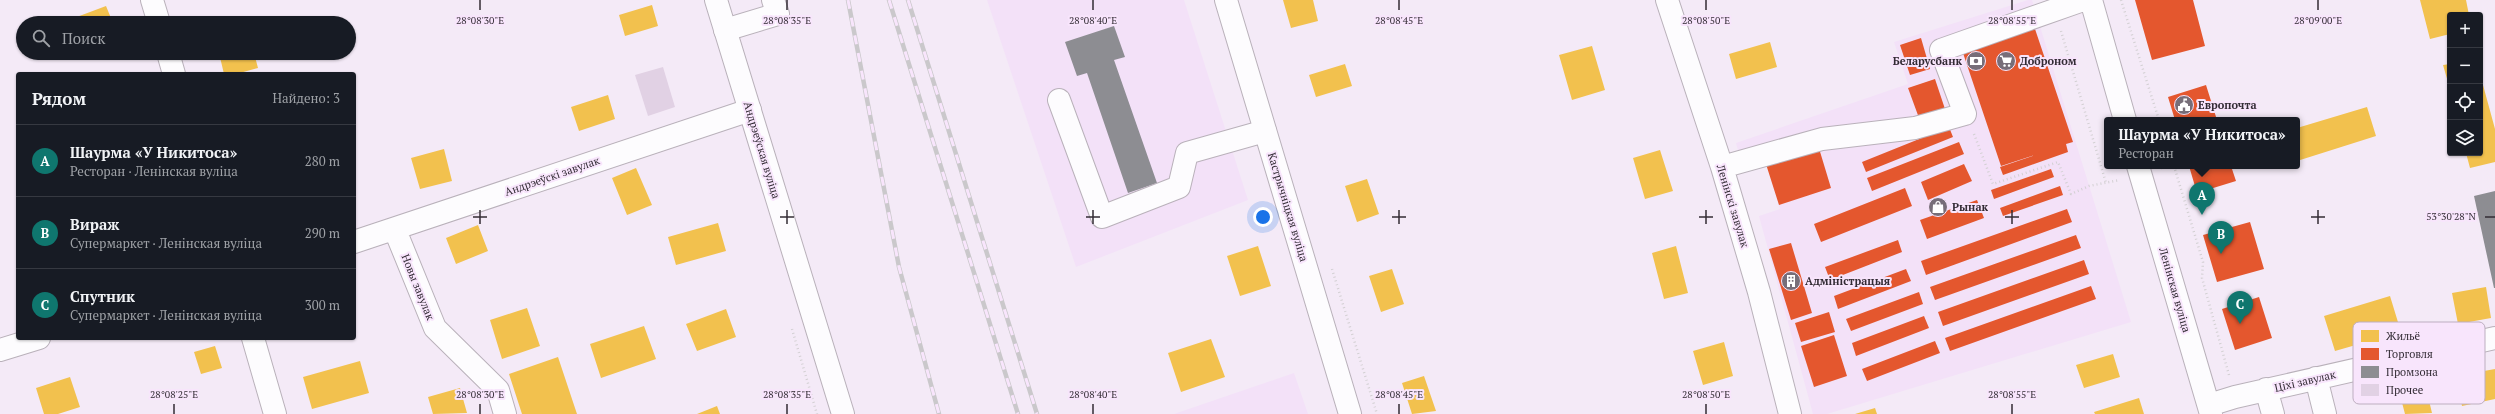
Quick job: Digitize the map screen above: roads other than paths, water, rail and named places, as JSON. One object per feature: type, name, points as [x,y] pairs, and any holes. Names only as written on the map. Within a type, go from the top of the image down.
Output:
[{"type":"street","points":[[152,0],[157,16]]},
{"type":"street","name":"Андрэеўская вуліца","points":[[716,0],[843,414]]},
{"type":"street","points":[[725,30],[778,14],[773,0]]},
{"type":"street","name":"Кастрычніцкая вуліца","points":[[1226,0],[1350,414]]},
{"type":"street","name":"Ленінскі завулак","points":[[1667,0],[1722,167],[1759,292],[1790,414]]},
{"type":"street","points":[[1722,167],[1822,139],[1915,128],[1965,114],[1941,50],[2089,0],[2124,117]]},
{"type":"street","points":[[170,60],[173,72]]},
{"type":"street","points":[[1059,100],[1102,217],[1178,187],[1187,153],[1265,131]]},
{"type":"street","name":"Андрэеўскі завулак","points":[[356,241],[395,230],[750,110]]},
{"type":"street","name":"Ленінская вуліца","points":[[2140,170],[2210,410]]},
{"type":"street","name":"Новы завулак","points":[[395,230],[435,328],[498,390],[505,414]]},
{"type":"street","name":"Ціхі завулак","points":[[2485,340],[2495,338]]},
{"type":"street","points":[[0,350],[32,340]]},
{"type":"street","points":[[254,340],[275,414]]},
{"type":"street","name":"Ціхі завулак","points":[[2210,410],[2235,397],[2353,370]]},
{"type":"street","points":[[2316,378],[2326,414]]},
{"type":"street","points":[[2266,389],[2272,414]]},
{"type":"railway","points":[[848,0],[899,267],[939,414]]},
{"type":"railway","points":[[889,0],[1018,414]]},
{"type":"railway","points":[[908,0],[1037,414]]},
{"type":"place","name":"Беларусбанк","points":[[1976,61]]},
{"type":"place","name":"Доброном","points":[[2006,61]]},
{"type":"place","name":"Европочта","points":[[2184,105]]},
{"type":"place","name":"Рынак","points":[[1938,207]]},
{"type":"place","name":"Шаурма «У Никитоса»","points":[[2202,215]]},
{"type":"place","name":"Вираж","points":[[2221,254]]},
{"type":"place","name":"Адміністрацыя","points":[[1791,281]]},
{"type":"place","name":"Спутник","points":[[2240,324]]}]
